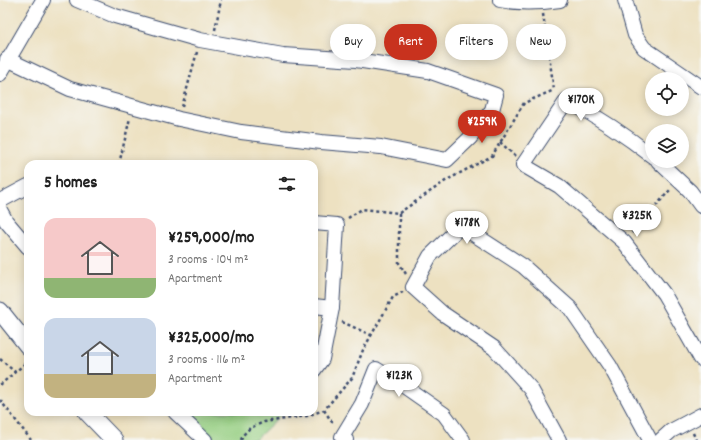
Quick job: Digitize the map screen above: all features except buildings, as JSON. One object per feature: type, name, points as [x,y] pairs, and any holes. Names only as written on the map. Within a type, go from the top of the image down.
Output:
[{"type":"street","points":[[0,74],[7,59],[43,0]]},
{"type":"street","points":[[7,59],[70,89],[133,105],[179,119],[241,132],[321,142],[381,147],[447,160],[470,138],[492,110],[496,95],[428,71],[356,60],[284,55],[206,41],[115,16],[77,0]]},
{"type":"street","points":[[500,0],[520,3],[541,3],[560,0]]},
{"type":"street","points":[[625,0],[635,35],[644,48],[701,87]]},
{"type":"street","points":[[645,151],[621,132],[592,113],[567,100],[524,165],[559,186],[624,242],[664,294],[701,359]]},
{"type":"street","points":[[665,168],[690,191],[701,206]]},
{"type":"street","points":[[0,201],[24,188]]},
{"type":"street","points":[[0,210],[6,221],[24,242]]},
{"type":"street","points":[[318,223],[337,225],[332,308],[322,359],[318,364]]},
{"type":"street","points":[[559,440],[531,389],[494,348],[442,313],[413,287],[430,256],[461,226],[523,266],[570,308],[610,366],[650,440]]},
{"type":"street","points":[[318,306],[332,308]]},
{"type":"street","points":[[0,311],[24,341]]},
{"type":"street","points":[[346,440],[342,437],[362,404],[376,369],[401,384],[444,414],[463,440]]},
{"type":"street","points":[[661,440],[671,431],[701,415]]},
{"type":"street","points":[[91,416],[114,440]]},
{"type":"street","points":[[179,416],[205,440]]},
{"type":"path","points":[[179,119],[221,0]]},
{"type":"path","points":[[541,3],[554,90],[567,100]]},
{"type":"path","points":[[120,160],[133,105]]},
{"type":"path","points":[[500,142],[524,165]]},
{"type":"path","points":[[624,242],[678,180]]},
{"type":"path","points":[[318,412],[324,410],[352,378],[371,335],[393,297],[413,287],[399,262],[399,213]]},
{"type":"path","points":[[332,308],[341,322],[371,335]]},
{"type":"path","points":[[0,359],[15,372]]},
{"type":"path","points":[[0,385],[24,364]]},
{"type":"path","points":[[0,400],[31,440]]},
{"type":"path","points":[[0,406],[3,403]]},
{"type":"path","points":[[241,440],[243,434],[250,428],[264,422],[307,416]]},
{"type":"green space","points":[[182,416],[280,416],[255,440],[209,440]]}]
